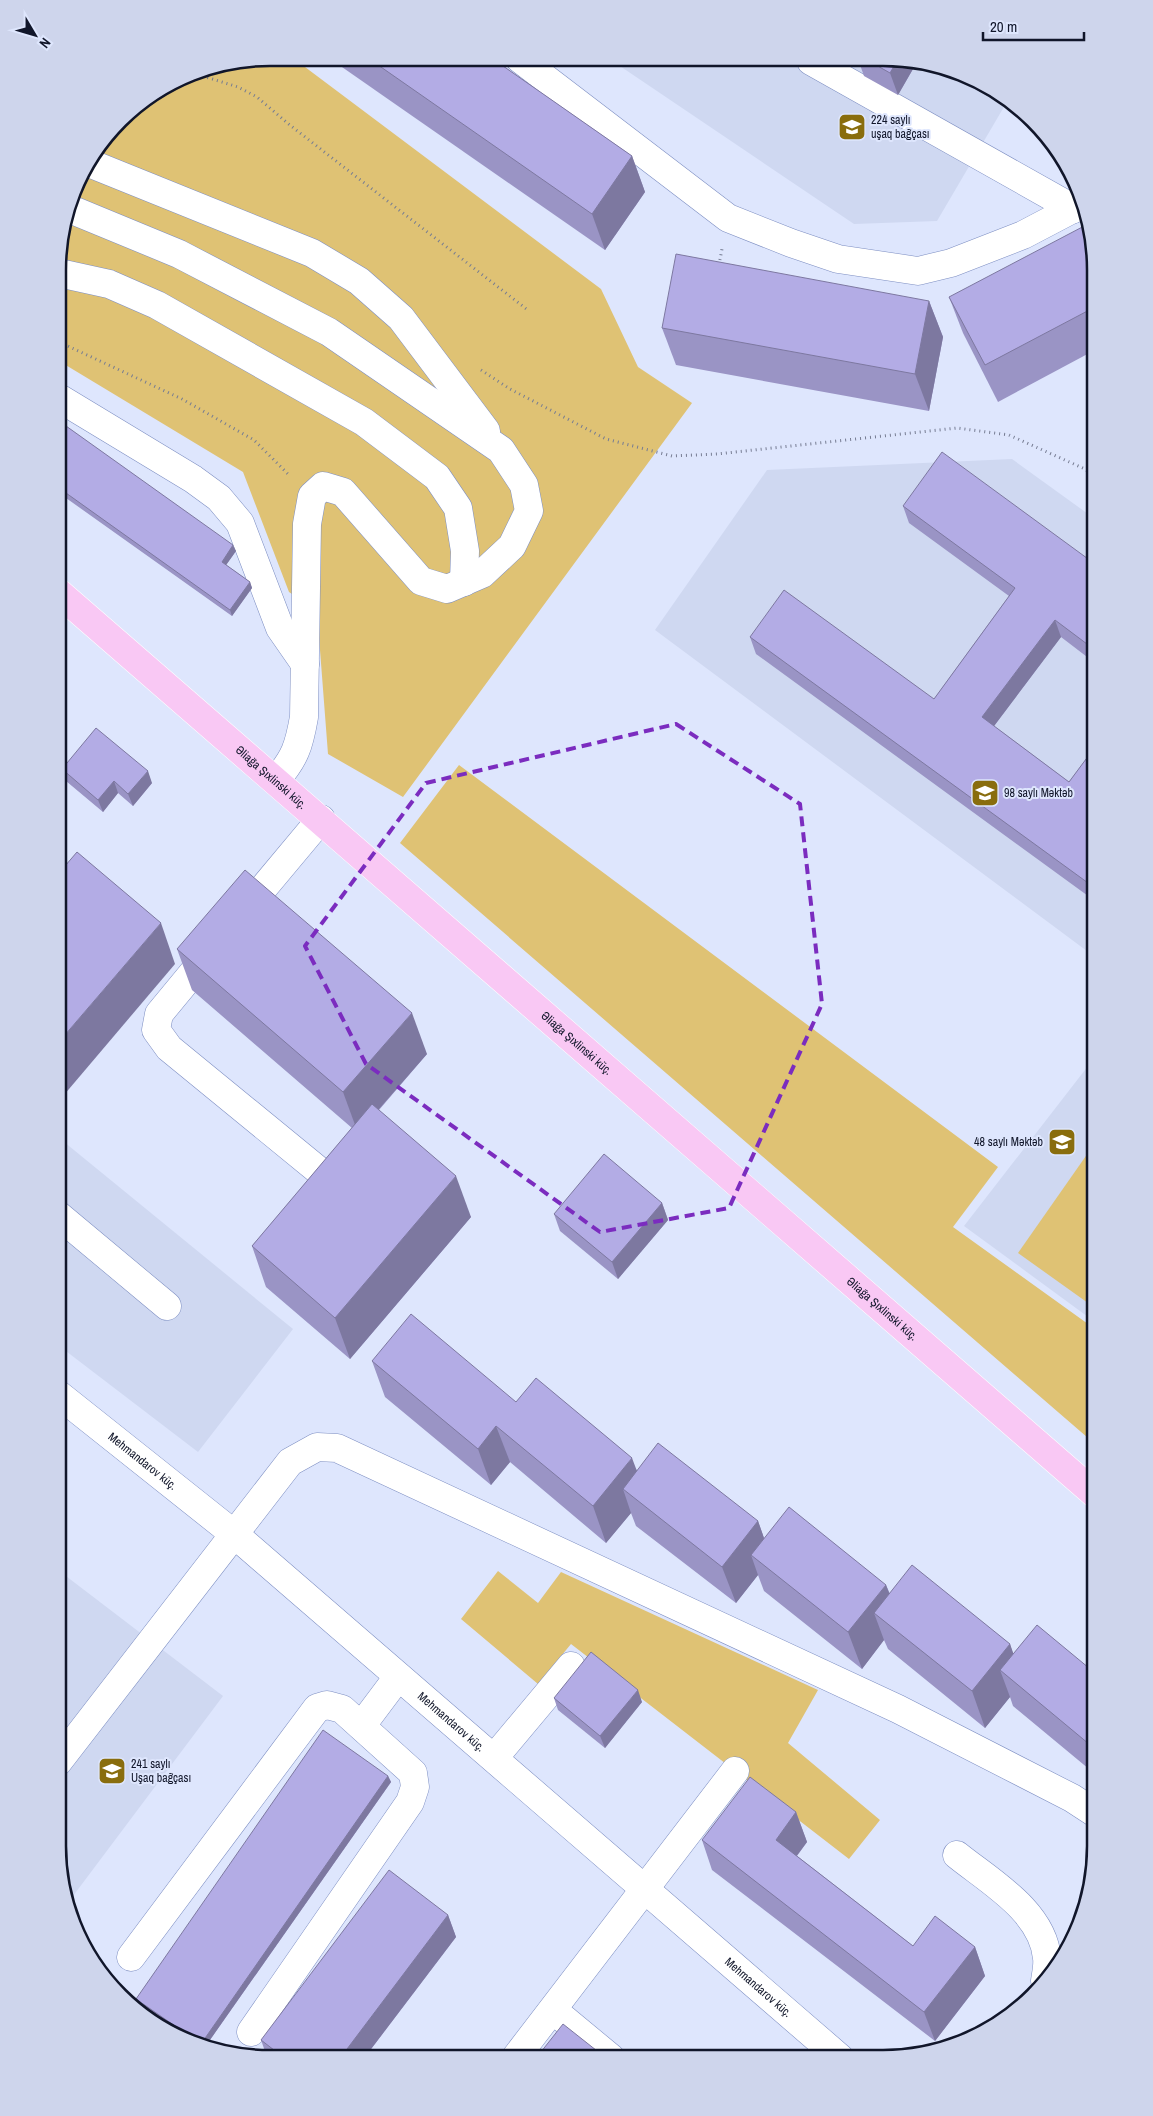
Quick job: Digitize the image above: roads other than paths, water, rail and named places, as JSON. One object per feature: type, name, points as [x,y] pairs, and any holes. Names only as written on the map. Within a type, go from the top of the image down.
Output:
[{"type":"main road","name":"Əliağa Şıxlinski küç.","points":[[66,599],[1087,1487]]},
{"type":"street","points":[[529,66],[728,218],[791,243],[838,258],[918,271],[951,263],[1023,235],[1077,207]]},
{"type":"street","points":[[820,66],[1076,204]]},
{"type":"street","points":[[96,166],[312,253],[358,281],[401,318],[501,450],[524,485],[529,511],[512,546],[482,574],[447,589],[421,581],[343,492],[323,486],[312,496],[307,524],[304,718],[299,748],[292,762],[276,780]]},
{"type":"street","points":[[75,211],[179,254],[329,332],[501,450]]},
{"type":"street","points":[[66,275],[109,284],[157,305],[364,422],[436,477],[458,508],[465,551],[464,582]]},
{"type":"street","points":[[66,402],[193,479],[219,498],[240,523],[280,628],[305,664]]},
{"type":"street","points":[[321,819],[159,1014],[156,1030],[169,1048],[329,1180]]},
{"type":"street","points":[[66,1222],[167,1306]]},
{"type":"street","name":"Mehmandarov küç.","points":[[66,1400],[234,1534],[398,1677],[646,1888],[831,2050]]},
{"type":"street","points":[[66,1752],[290,1462],[317,1447],[337,1448],[898,1709],[1072,1798],[1087,1808]]},
{"type":"street","points":[[494,1758],[571,1666]]},
{"type":"street","points":[[362,1725],[398,1677]]},
{"type":"street","points":[[131,1957],[317,1708],[327,1705],[342,1709],[362,1725],[413,1774],[415,1787],[410,1802],[251,2032]]},
{"type":"street","points":[[522,2050],[735,1771]]},
{"type":"street","points":[[957,1855],[1021,1907],[1038,1930],[1047,1957],[1046,1968]]},
{"type":"street","points":[[553,2010],[602,2050]]},
{"type":"place","name":"224 saylı uşaq bağçası","points":[[852,127]]},
{"type":"place","name":"98 saylı Məktəb","points":[[985,793]]},
{"type":"place","name":"48 saylı Məktəb","points":[[1062,1142]]},
{"type":"place","name":"241 saylı Uşaq bağçası","points":[[112,1771]]}]
